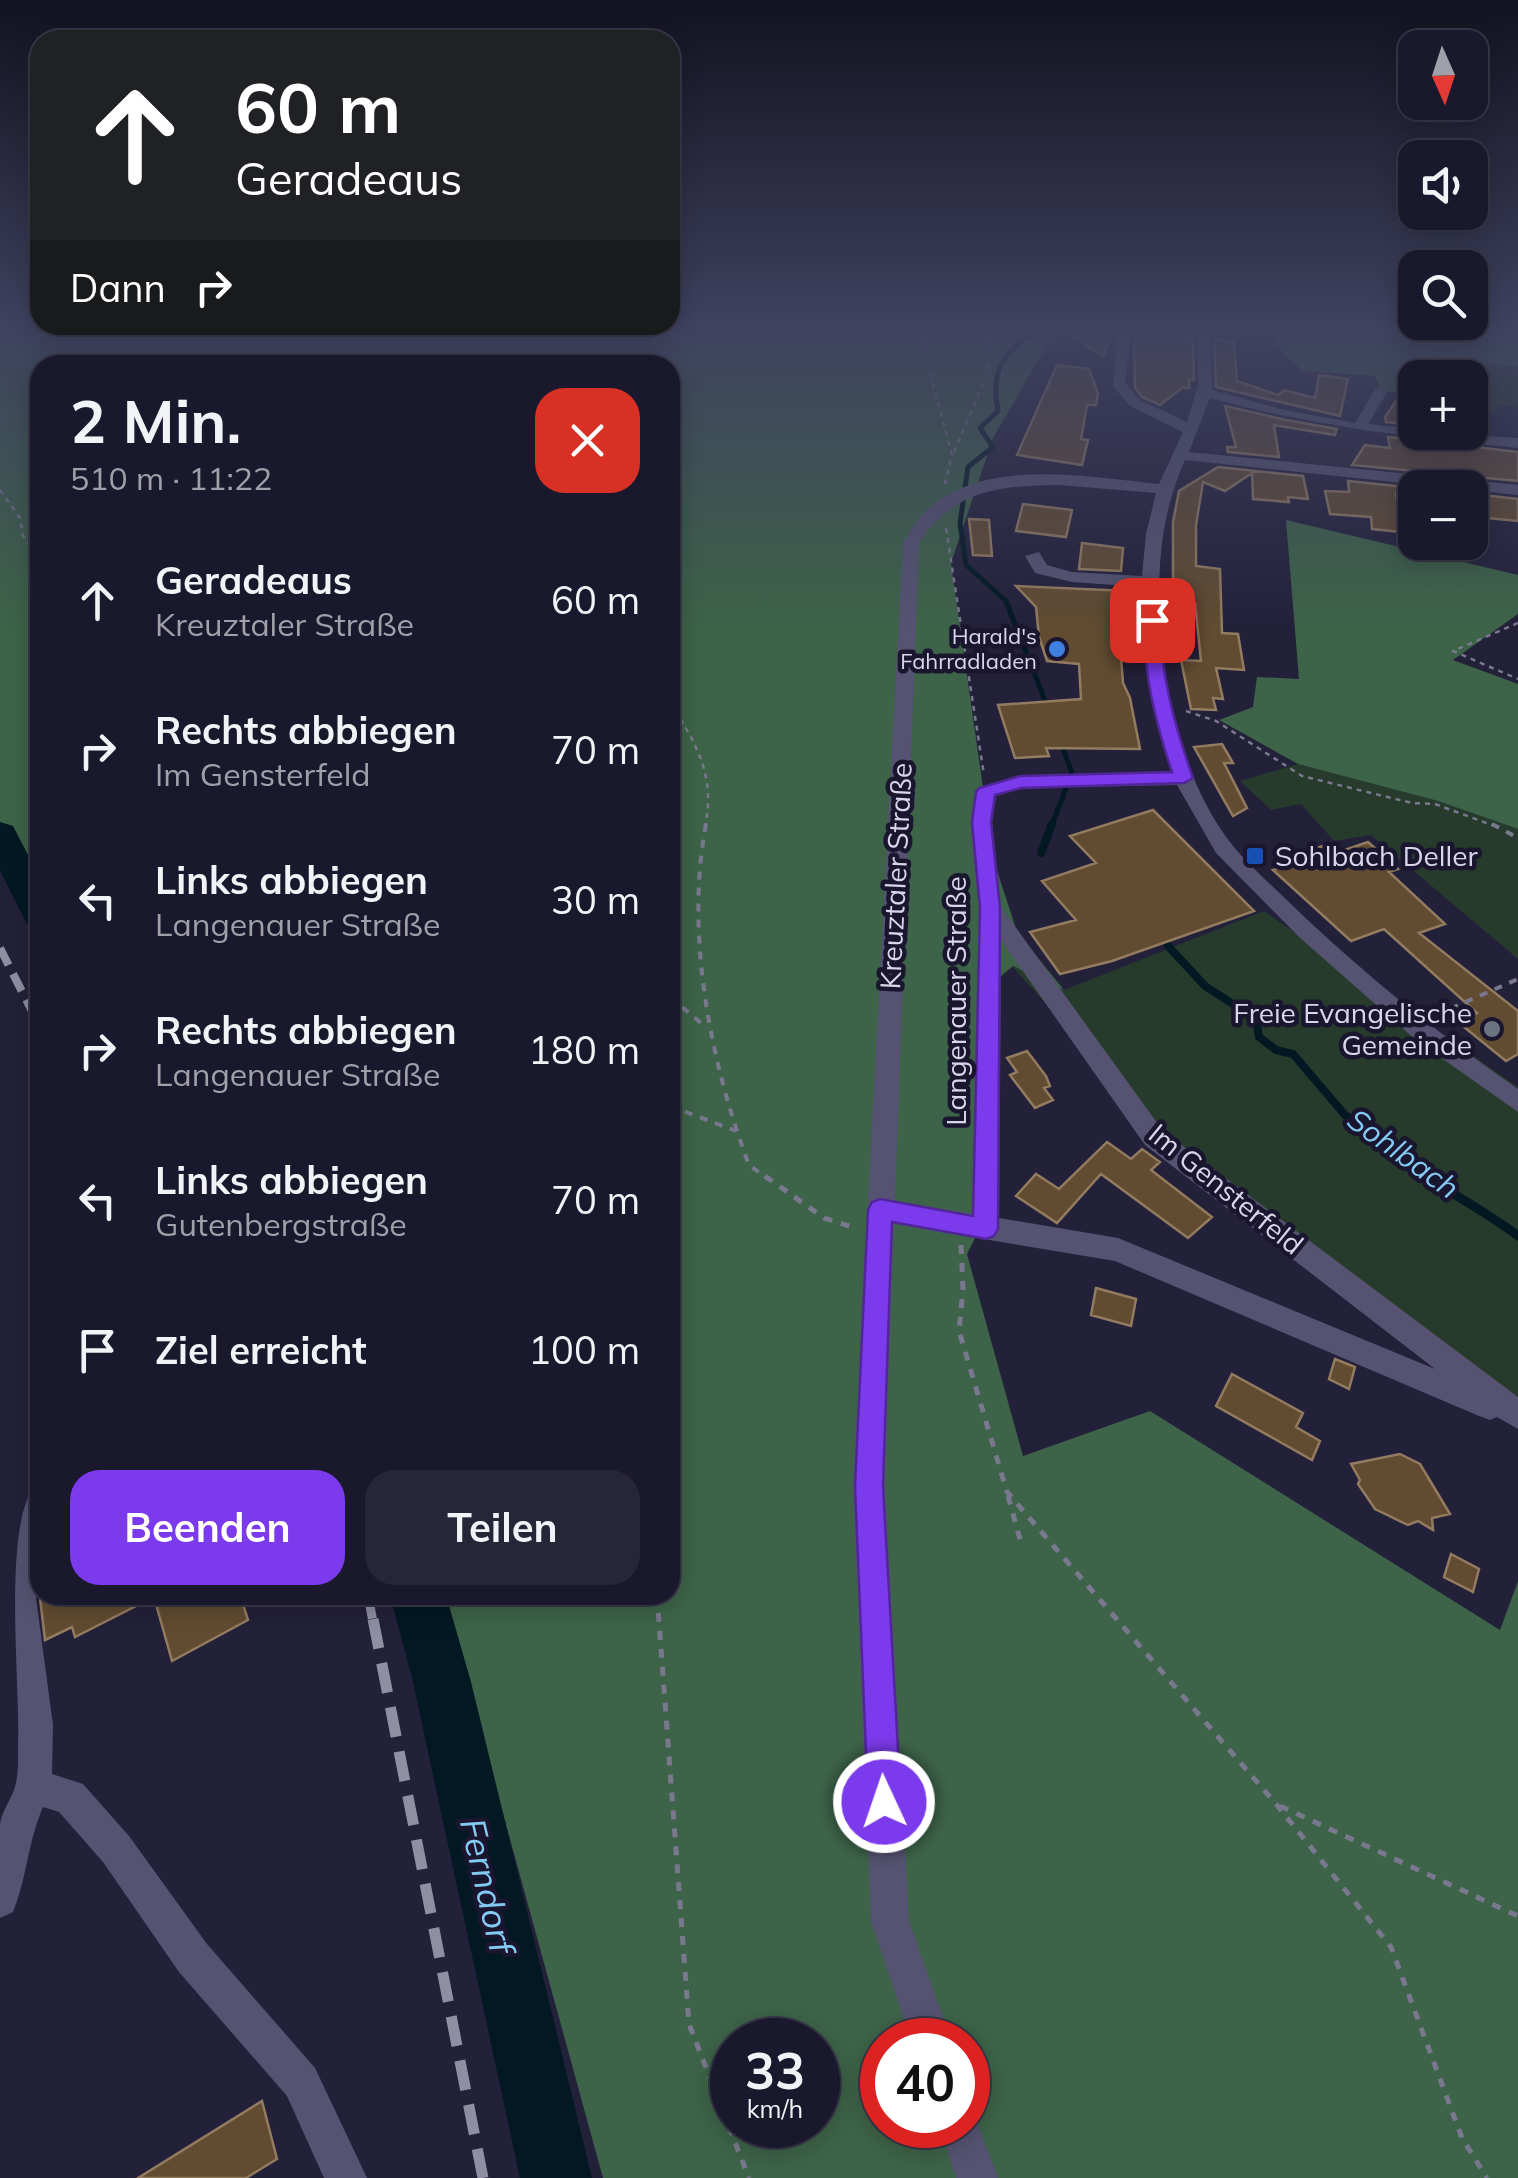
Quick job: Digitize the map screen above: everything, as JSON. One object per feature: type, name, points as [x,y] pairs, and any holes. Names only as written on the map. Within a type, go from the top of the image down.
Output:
[{"type":"street","points":[[1183,427],[1190,430]]},
{"type":"street","points":[[1191,427],[1162,489],[1151,582],[1152,658],[1161,712],[1184,778],[1210,830],[1245,872],[1340,964],[1518,1102]]},
{"type":"street","points":[[1352,427],[1518,443]]},
{"type":"street","points":[[1177,455],[1518,490]]},
{"type":"street","name":"Kreuztaler Straße","points":[[923,2018],[890,1921],[869,1486],[911,542],[922,518],[947,501],[1013,482],[1054,480],[1162,489]]},
{"type":"street","points":[[1033,556],[1042,570],[1072,577],[1151,582]]},
{"type":"street","points":[[986,792],[1020,782],[1184,778]]},
{"type":"street","name":"Langenauer Straße","points":[[972,1227],[990,908],[982,822],[986,792]]},
{"type":"street","name":"Im Gensterfeld","points":[[990,908],[1154,1138],[1518,1416]]},
{"type":"street","name":"Im Gensterfeld","points":[[880,1222],[972,1227],[1118,1250],[1518,1416]]},
{"type":"street","points":[[0,1899],[14,1831],[34,1786],[35,1718],[2,1588],[2,1556],[10,1528],[30,1501]]},
{"type":"street","points":[[34,1786],[70,1797],[116,1849],[192,1958],[302,2082],[346,2178]]},
{"type":"street","points":[[967,2148],[977,2178]]},
{"type":"path","points":[[944,427],[952,455]]},
{"type":"path","points":[[944,484],[964,427]]},
{"type":"path","points":[[0,490],[20,518],[23,536],[30,543]]},
{"type":"path","points":[[946,517],[947,550],[961,608],[986,792]]},
{"type":"path","points":[[1518,623],[1453,651],[1518,679]]},
{"type":"path","points":[[1161,712],[1194,712],[1216,721],[1302,776],[1412,803],[1435,804],[1485,821],[1518,838]]},
{"type":"path","points":[[680,718],[700,751],[708,809],[697,870],[707,1028],[749,1165],[824,1218],[880,1222]]},
{"type":"path","points":[[1414,1024],[1518,979]]},
{"type":"path","points":[[680,1005],[707,1028]]},
{"type":"path","points":[[680,1110],[736,1131]]},
{"type":"path","points":[[972,1227],[959,1331],[1021,1543]]},
{"type":"path","points":[[1006,1492],[1276,1804],[1391,1947],[1462,2138],[1486,2178]]},
{"type":"path","points":[[658,1605],[689,2024],[749,2178]]},
{"type":"path","points":[[1276,1804],[1347,1833],[1487,1905],[1518,1916]]},
{"type":"green space","points":[[0,427],[30,427],[30,927],[0,867]]},
{"type":"green space","points":[[680,427],[1000,427],[951,563],[993,858],[1017,932],[1064,990],[1013,966],[995,981],[990,1209],[967,1254],[1023,1456],[1150,1411],[1500,1630],[1518,1581],[1518,2178],[603,2178],[446,1605],[680,1605]]},
{"type":"green space","points":[[1286,520],[1398,547],[1398,560],[1455,560],[1518,575],[1518,614],[1453,660],[1518,684],[1518,829],[1438,801],[1298,764],[1219,720],[1253,707],[1257,677],[1299,679]]},
{"type":"green space","points":[[1298,764],[1438,801],[1518,829],[1518,959],[1371,835],[1334,841],[1301,804],[1271,810],[1240,781]]},
{"type":"green space","points":[[1264,911],[1518,1087],[1518,1424],[1163,1134],[1012,966],[1064,990]]},
{"type":"building","points":[[1030,427],[1083,427],[1081,439],[1088,440],[1082,465],[1017,455]]},
{"type":"building","points":[[1231,427],[1274,427],[1279,457],[1228,452],[1227,447],[1236,447]]},
{"type":"building","points":[[1284,427],[1324,427],[1337,429],[1335,435]]},
{"type":"building","points":[[1388,437],[1398,438],[1398,450],[1518,452],[1518,481],[1488,478],[1488,470],[1404,470],[1352,465],[1365,445],[1390,448]]},
{"type":"building","points":[[1218,467],[1303,476],[1308,499],[1253,499],[1252,473],[1225,491],[1203,482],[1196,525],[1196,566],[1220,569],[1222,633],[1238,634],[1244,670],[1216,668],[1223,699],[1213,698],[1216,710],[1191,709],[1181,660],[1201,661],[1195,603],[1181,602],[1181,580],[1173,579],[1173,522],[1179,491]]},
{"type":"building","points":[[1348,481],[1398,486],[1398,532],[1372,529],[1371,517],[1330,514],[1325,491],[1349,492]]},
{"type":"building","points":[[1488,496],[1518,499],[1518,521],[1488,518]]},
{"type":"building","points":[[1023,504],[1072,510],[1066,537],[1016,531]]},
{"type":"building","points":[[969,519],[989,520],[992,556],[973,555]]},
{"type":"building","points":[[1082,543],[1123,548],[1121,571],[1079,569]]},
{"type":"building","points":[[1016,586],[1127,591],[1131,632],[1119,631],[1123,683],[1130,698],[1140,749],[1046,748],[1049,756],[1015,758],[998,705],[1081,699],[1079,664],[1047,661],[1039,637],[1036,607]]},
{"type":"building","points":[[1222,744],[1233,763],[1224,763],[1247,808],[1233,816],[1194,747]]},
{"type":"building","points":[[1153,810],[1254,911],[1112,961],[1060,974],[1030,932],[1076,920],[1042,881],[1096,863],[1070,836]]},
{"type":"building","points":[[1368,842],[1398,869],[1389,872],[1445,924],[1419,933],[1518,1011],[1518,1054],[1506,1061],[1459,1023],[1477,1013],[1384,929],[1351,941],[1273,870],[1286,866],[1281,861],[1331,843],[1339,852]]},
{"type":"building","points":[[1027,1051],[1046,1076],[1050,1086],[1044,1088],[1053,1100],[1035,1108],[1010,1075],[1017,1072],[1007,1058]]},
{"type":"building","points":[[1107,1142],[1131,1159],[1142,1149],[1160,1162],[1151,1170],[1212,1217],[1188,1238],[1101,1174],[1057,1223],[1016,1196],[1036,1174],[1059,1189]]},
{"type":"building","points":[[1096,1288],[1136,1299],[1131,1326],[1091,1315]]},
{"type":"building","points":[[1335,1359],[1355,1367],[1349,1389],[1329,1379]]},
{"type":"building","points":[[1232,1374],[1303,1413],[1296,1427],[1320,1441],[1312,1460],[1216,1406]]},
{"type":"building","points":[[1400,1454],[1420,1464],[1450,1514],[1432,1518],[1433,1530],[1418,1521],[1408,1525],[1375,1509],[1358,1484],[1360,1480],[1351,1464]]},
{"type":"building","points":[[1451,1554],[1479,1569],[1473,1592],[1444,1577]]},
{"type":"building","points":[[41,1605],[138,1605],[75,1637],[72,1627],[45,1640]]},
{"type":"building","points":[[156,1605],[243,1605],[248,1620],[172,1661]]},
{"type":"building","points":[[262,2101],[277,2159],[246,2178],[138,2178]]},
{"type":"waterway","name":"Sohlbach","points":[[981,427],[993,447],[968,467],[960,523],[966,565],[1006,601],[1048,708]]},
{"type":"waterway","name":"Sohlbach","points":[[1051,827],[1072,773],[1060,740]]},
{"type":"waterway","name":"Sohlbach","points":[[1041,853],[1052,824]]},
{"type":"waterway","name":"Ferndorf","points":[[0,834],[30,895]]},
{"type":"waterway","name":"Sohlbach","points":[[1168,946],[1205,986],[1256,1019],[1259,1037],[1276,1050],[1293,1054],[1345,1115],[1425,1176]]},
{"type":"waterway","name":"Sohlbach","points":[[1425,1176],[1518,1236]]},
{"type":"waterway","name":"Sohlbach","points":[[1425,1176],[1429,1179]]},
{"type":"waterway","name":"Ferndorf","points":[[421,1605],[556,2178]]},
{"type":"railway","points":[[0,948],[30,1007]]},
{"type":"railway","points":[[370,1605],[373,1622]]},
{"type":"railway","points":[[373,1619],[483,2178]]},
{"type":"place","name":"Harald's Fahrradladen","points":[[1057,649]]},
{"type":"place","name":"Sohlbach Deller","points":[[1255,856]]},
{"type":"place","name":"Freie Evangelische Gemeinde","points":[[1492,1029]]},
{"type":"route","points":[[884,1802],[869,1486],[880,1210],[986,1229],[990,908],[982,822],[986,792],[1020,782],[1184,778],[1161,712],[1152,658],[1152,620]]}]
